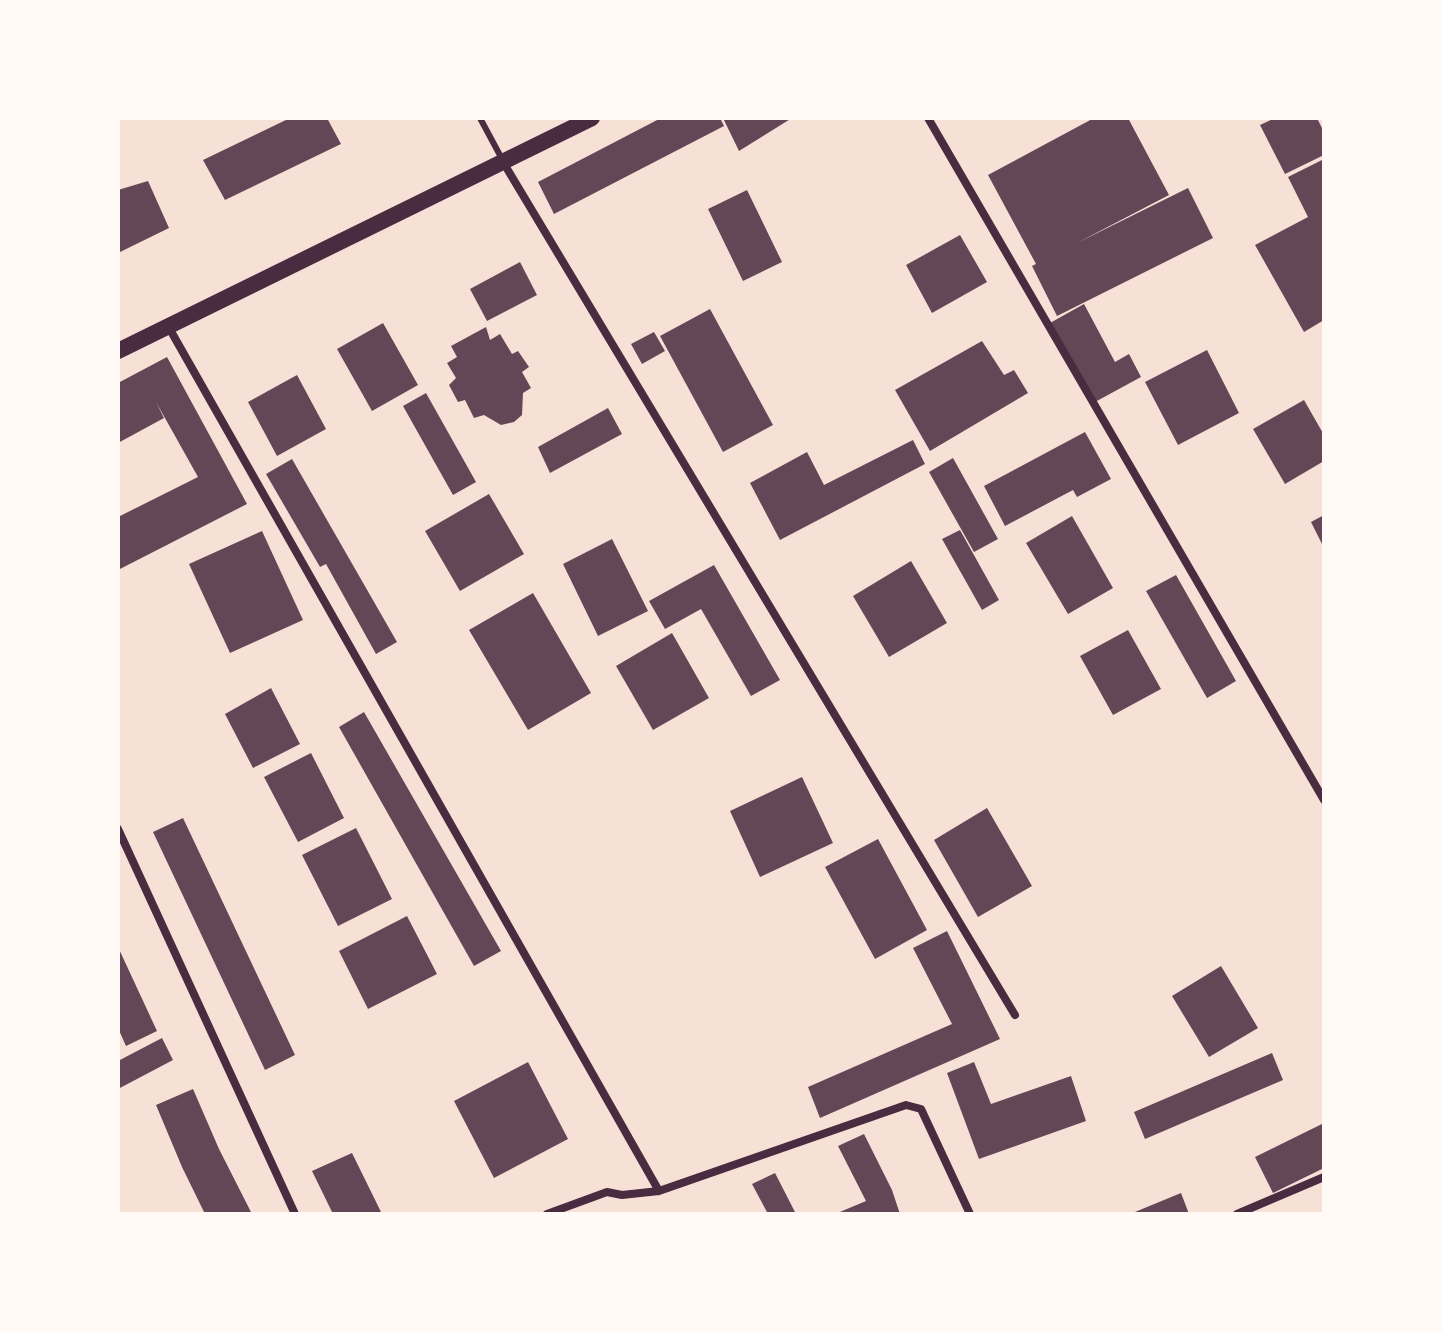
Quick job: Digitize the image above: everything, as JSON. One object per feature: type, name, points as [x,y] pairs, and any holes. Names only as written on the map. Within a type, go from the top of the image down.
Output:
[{"type":"main road","points":[[118,351],[167,324],[592,118]]},
{"type":"street","points":[[928,118],[1324,800]]},
{"type":"street","points":[[503,162],[1015,1015]]},
{"type":"street","points":[[167,324],[659,1191]]},
{"type":"street","points":[[118,829],[295,1214]]},
{"type":"street","points":[[547,1214],[607,1192],[622,1195],[659,1191],[906,1105],[921,1109],[970,1214]]},
{"type":"street","points":[[1237,1214],[1324,1177]]},
{"type":"lane","points":[[480,118],[503,162]]},
{"type":"building","points":[[290,118],[327,118],[341,144],[225,200],[203,160]]},
{"type":"building","points":[[661,118],[720,118],[724,126],[554,214],[538,182]]},
{"type":"building","points":[[723,118],[792,118],[739,151]]},
{"type":"building","points":[[1094,118],[1128,118],[1169,195],[1077,243],[1188,188],[1213,238],[1057,316],[1032,266],[1036,264],[988,175]]},
{"type":"building","points":[[1275,118],[1317,118],[1324,132],[1324,155],[1285,174],[1260,125]]},
{"type":"building","points":[[1324,159],[1324,320],[1304,332],[1255,245],[1308,217],[1288,177]]},
{"type":"building","points":[[148,181],[169,228],[118,253],[118,190]]},
{"type":"building","points":[[747,190],[782,262],[743,281],[708,209]]},
{"type":"building","points":[[960,235],[987,282],[932,313],[906,265]]},
{"type":"building","points":[[520,262],[537,295],[487,321],[470,289]]},
{"type":"building","points":[[1084,304],[1115,362],[1129,354],[1141,377],[1095,402],[1050,323]]},
{"type":"building","points":[[710,309],[773,425],[723,452],[660,336]]},
{"type":"building","points":[[383,323],[418,385],[372,411],[337,349]]},
{"type":"building","points":[[486,327],[490,340],[500,334],[512,354],[518,351],[529,367],[522,372],[531,388],[523,393],[522,415],[514,422],[501,425],[484,415],[474,418],[465,400],[458,402],[449,385],[456,378],[447,363],[457,357],[451,346]]},
{"type":"building","points":[[654,332],[665,351],[642,364],[631,344]]},
{"type":"building","points":[[982,341],[1004,375],[1014,370],[1028,393],[930,451],[895,390]]},
{"type":"building","points":[[1207,350],[1239,413],[1178,445],[1145,382]]},
{"type":"building","points":[[167,357],[247,504],[118,570],[118,517],[198,477],[156,402],[164,418],[118,443],[118,383]]},
{"type":"building","points":[[297,375],[326,429],[277,456],[248,402]]},
{"type":"building","points":[[426,393],[476,482],[453,495],[403,406]]},
{"type":"building","points":[[1304,400],[1324,435],[1324,461],[1285,484],[1253,429]]},
{"type":"building","points":[[608,408],[622,434],[550,473],[538,447]]},
{"type":"building","points":[[1085,432],[1111,479],[1077,497],[1073,490],[1005,526],[984,486]]},
{"type":"building","points":[[913,440],[925,464],[780,540],[750,483],[807,452],[824,485]]},
{"type":"building","points":[[953,458],[998,539],[974,552],[929,472]]},
{"type":"building","points":[[292,459],[397,642],[376,654],[326,564],[320,567],[266,474]]},
{"type":"building","points":[[489,494],[524,554],[460,591],[425,531]]},
{"type":"building","points":[[1324,515],[1324,548],[1311,522]]},
{"type":"building","points":[[1072,516],[1113,588],[1068,614],[1026,543]]},
{"type":"building","points":[[960,530],[999,600],[982,610],[942,539]]},
{"type":"building","points":[[262,531],[303,620],[230,653],[189,564]]},
{"type":"building","points":[[612,539],[648,611],[598,636],[563,564]]},
{"type":"building","points":[[911,561],[947,623],[889,657],[853,596]]},
{"type":"building","points":[[714,565],[780,680],[751,696],[701,609],[665,629],[649,601]]},
{"type":"building","points":[[1176,575],[1236,681],[1207,698],[1146,591]]},
{"type":"building","points":[[533,593],[591,693],[528,730],[469,630]]},
{"type":"building","points":[[1128,630],[1161,689],[1113,715],[1080,656]]},
{"type":"building","points":[[672,633],[709,698],[653,730],[616,666]]},
{"type":"building","points":[[271,688],[300,744],[253,768],[225,714]]},
{"type":"building","points":[[364,712],[501,951],[474,966],[339,727]]},
{"type":"building","points":[[311,753],[344,818],[298,842],[264,777]]},
{"type":"building","points":[[802,777],[833,843],[760,877],[730,811]]},
{"type":"building","points":[[987,808],[1032,886],[978,917],[934,840]]},
{"type":"building","points":[[183,818],[295,1055],[265,1070],[153,832]]},
{"type":"building","points":[[356,828],[392,899],[338,926],[302,855]]},
{"type":"building","points":[[878,839],[927,930],[875,959],[825,867]]},
{"type":"building","points":[[407,916],[437,974],[368,1009],[339,951]]},
{"type":"building","points":[[947,931],[1000,1039],[820,1118],[808,1087],[952,1024],[913,948]]},
{"type":"building","points":[[118,947],[157,1031],[126,1046],[118,1028]]},
{"type":"building","points":[[1221,966],[1258,1028],[1209,1057],[1172,996]]},
{"type":"building","points":[[162,1038],[173,1060],[118,1089],[118,1061]]},
{"type":"building","points":[[1272,1053],[1283,1080],[1145,1139],[1134,1112]]},
{"type":"building","points":[[528,1062],[568,1139],[494,1178],[454,1101]]},
{"type":"building","points":[[974,1062],[991,1104],[1071,1076],[1086,1121],[979,1159],[947,1073]]},
{"type":"building","points":[[193,1089],[252,1214],[205,1214],[182,1167],[156,1105]]},
{"type":"building","points":[[1324,1123],[1324,1168],[1273,1193],[1255,1157]]},
{"type":"building","points":[[864,1134],[892,1190],[900,1214],[835,1214],[866,1201],[838,1146]]},
{"type":"building","points":[[352,1153],[382,1214],[333,1214],[312,1171]]},
{"type":"building","points":[[775,1173],[796,1214],[768,1214],[752,1184]]},
{"type":"building","points":[[1181,1193],[1189,1214],[1130,1214]]}]
